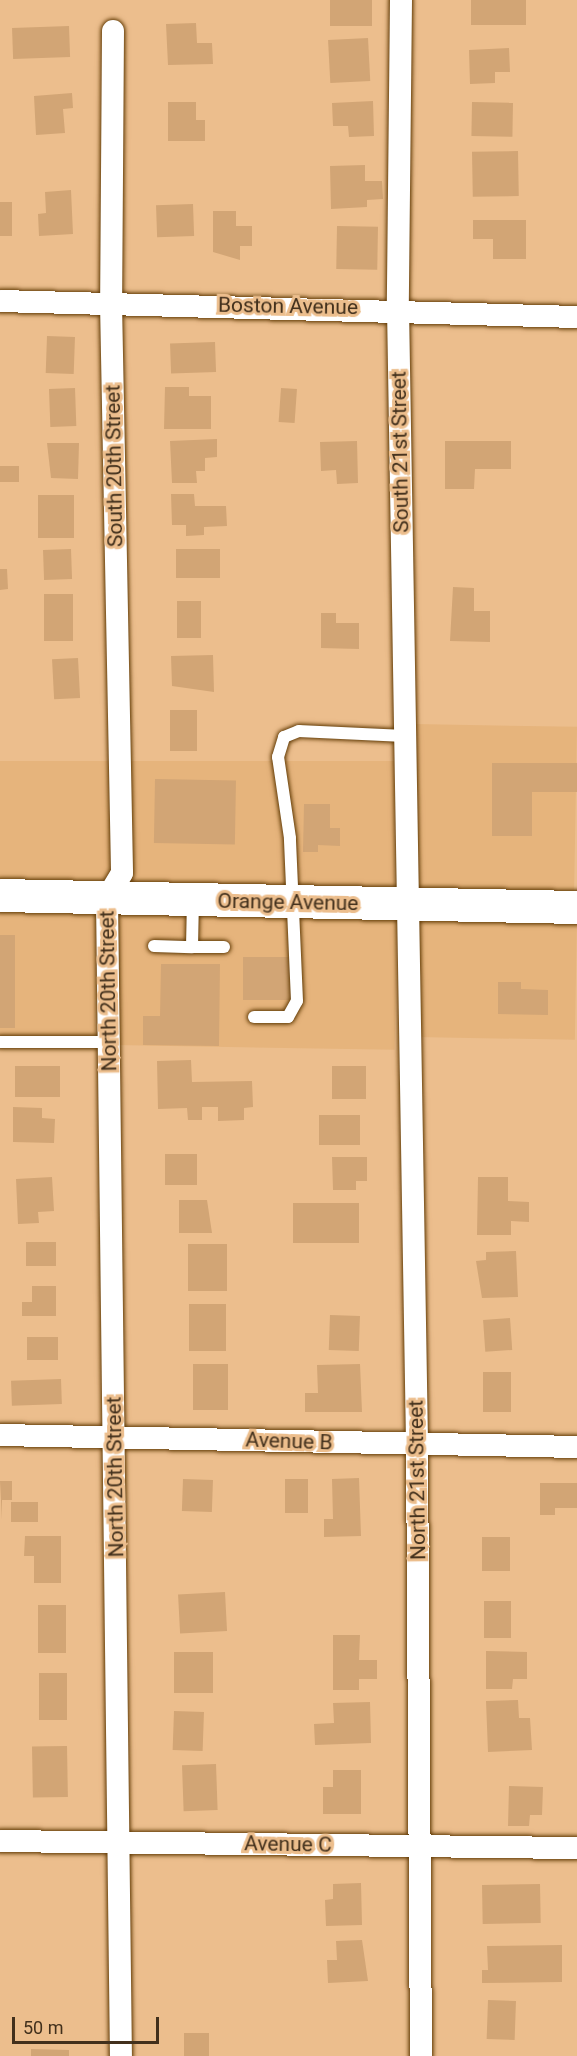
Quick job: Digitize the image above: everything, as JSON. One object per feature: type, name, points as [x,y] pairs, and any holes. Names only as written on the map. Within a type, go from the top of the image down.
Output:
[{"type":"main road","name":"Orange Avenue","points":[[0,895],[577,907]]},
{"type":"street","name":"South 21st Street","points":[[401,0],[398,308],[406,904]]},
{"type":"street","name":"South 20th Street","points":[[107,898],[122,873],[111,303],[113,31]]},
{"type":"street","name":"Boston Avenue","points":[[0,301],[398,308],[577,317]]},
{"type":"street","name":"North 20th Street","points":[[107,898],[121,2056]]},
{"type":"street","name":"North 21st Street","points":[[406,904],[417,1444],[421,2056]]},
{"type":"street","name":"Avenue B","points":[[0,1435],[577,1447]]},
{"type":"street","name":"Avenue C","points":[[0,1841],[577,1848]]},
{"type":"lane","points":[[254,1017],[288,1017],[294,1011],[293,902],[288,810],[278,757],[284,737],[299,732],[404,736]]},
{"type":"lane","points":[[192,947],[193,899]]},
{"type":"lane","points":[[154,945],[224,947]]},
{"type":"lane","points":[[0,1042],[109,1042]]},
{"type":"shaded area","points":[[414,724],[577,727],[574,896],[411,893]]},
{"type":"shaded area","points":[[0,761],[110,761],[112,869],[101,886],[0,884]]},
{"type":"shaded area","points":[[130,761],[394,761],[394,887],[130,887]]},
{"type":"shaded area","points":[[0,907],[97,909],[95,1047],[0,1045]]},
{"type":"shaded area","points":[[117,909],[397,914],[395,1050],[115,1045]]},
{"type":"shaded area","points":[[417,916],[577,919],[575,1040],[415,1037]]},
{"type":"building","points":[[330,0],[372,0],[372,26],[330,26]]},
{"type":"building","points":[[471,0],[526,0],[526,25],[471,25]]},
{"type":"building","points":[[196,23],[197,43],[212,43],[213,64],[168,65],[166,24]]},
{"type":"building","points":[[69,26],[70,57],[13,59],[12,28]]},
{"type":"building","points":[[368,38],[370,81],[330,83],[328,40]]},
{"type":"building","points":[[509,48],[510,72],[495,72],[495,83],[470,84],[469,50]]},
{"type":"building","points":[[72,93],[73,108],[63,109],[65,133],[36,135],[34,96]]},
{"type":"building","points":[[373,101],[374,136],[349,137],[348,126],[333,126],[332,103]]},
{"type":"building","points":[[168,102],[196,102],[196,120],[205,120],[205,141],[168,141]]},
{"type":"building","points":[[472,102],[513,103],[512,137],[471,136]]},
{"type":"building","points":[[518,151],[519,196],[473,197],[472,152]]},
{"type":"building","points":[[365,165],[365,181],[382,181],[383,199],[367,200],[367,207],[331,209],[330,166]]},
{"type":"building","points":[[71,190],[73,234],[39,236],[38,214],[46,213],[45,192]]},
{"type":"building","points":[[0,202],[12,202],[12,236],[0,236]]},
{"type":"building","points":[[193,204],[194,236],[157,237],[156,205]]},
{"type":"building","points":[[213,211],[236,211],[236,226],[252,226],[252,246],[240,246],[240,260],[213,252]]},
{"type":"building","points":[[473,220],[526,220],[526,259],[493,259],[493,239],[473,239]]},
{"type":"building","points":[[337,226],[378,227],[377,270],[336,269]]},
{"type":"building","points":[[47,336],[75,337],[74,374],[46,373]]},
{"type":"building","points":[[215,342],[216,372],[171,374],[170,344]]},
{"type":"building","points":[[165,387],[189,387],[189,396],[211,396],[211,429],[164,429]]},
{"type":"building","points":[[75,388],[76,426],[50,427],[49,389]]},
{"type":"building","points":[[281,388],[297,389],[295,423],[279,422]]},
{"type":"building","points":[[217,439],[217,457],[205,458],[205,471],[196,471],[197,483],[172,483],[170,441]]},
{"type":"building","points":[[357,441],[358,483],[337,484],[336,470],[321,471],[320,442]]},
{"type":"building","points":[[445,441],[511,441],[511,469],[475,469],[474,489],[445,489]]},
{"type":"building","points":[[47,443],[79,443],[78,479],[51,478]]},
{"type":"building","points":[[0,466],[19,466],[19,482],[0,482]]},
{"type":"building","points":[[171,494],[194,494],[195,506],[226,506],[227,526],[204,527],[204,535],[186,536],[186,525],[172,525]]},
{"type":"building","points":[[38,495],[74,495],[74,538],[38,538]]},
{"type":"building","points":[[71,549],[72,579],[44,580],[43,550]]},
{"type":"building","points":[[176,549],[220,549],[220,578],[176,578]]},
{"type":"building","points":[[0,569],[7,569],[8,589],[0,590]]},
{"type":"building","points":[[453,587],[474,588],[474,611],[490,611],[490,642],[450,641]]},
{"type":"building","points":[[44,594],[73,594],[73,641],[44,641]]},
{"type":"building","points":[[177,601],[201,601],[201,638],[177,638]]},
{"type":"building","points":[[321,613],[336,613],[336,623],[359,623],[359,649],[321,648]]},
{"type":"building","points":[[213,655],[214,692],[172,686],[171,656]]},
{"type":"building","points":[[78,658],[80,698],[54,699],[52,659]]},
{"type":"building","points":[[170,710],[197,710],[197,751],[170,751]]},
{"type":"building","points":[[492,763],[577,763],[577,792],[532,792],[532,836],[492,836]]},
{"type":"building","points":[[155,779],[236,780],[235,844],[154,843]]},
{"type":"building","points":[[304,804],[330,804],[330,828],[340,828],[340,846],[318,845],[318,852],[303,852]]},
{"type":"building","points":[[0,935],[15,935],[15,1028],[0,1028]]},
{"type":"building","points":[[243,957],[292,957],[292,1000],[243,1000]]},
{"type":"building","points":[[161,964],[220,964],[219,1046],[143,1045],[143,1016],[160,1016]]},
{"type":"building","points":[[498,982],[521,982],[521,989],[548,990],[548,1015],[498,1014]]},
{"type":"building","points":[[191,1060],[192,1082],[252,1081],[253,1107],[244,1108],[244,1120],[218,1121],[218,1107],[202,1107],[202,1120],[188,1120],[187,1108],[158,1109],[157,1061]]},
{"type":"building","points":[[15,1066],[60,1066],[60,1097],[15,1097]]},
{"type":"building","points":[[332,1066],[366,1066],[366,1099],[332,1099]]},
{"type":"building","points":[[13,1107],[42,1108],[42,1118],[55,1119],[54,1143],[13,1142]]},
{"type":"building","points":[[319,1115],[360,1115],[360,1145],[319,1145]]},
{"type":"building","points":[[165,1154],[197,1154],[197,1185],[165,1185]]},
{"type":"building","points":[[332,1157],[367,1157],[367,1181],[356,1181],[356,1190],[333,1190]]},
{"type":"building","points":[[52,1177],[54,1211],[38,1212],[39,1223],[18,1224],[16,1179]]},
{"type":"building","points":[[478,1177],[508,1177],[508,1201],[529,1202],[529,1222],[511,1221],[511,1235],[477,1235]]},
{"type":"building","points":[[179,1200],[207,1200],[212,1233],[179,1233]]},
{"type":"building","points":[[293,1203],[359,1203],[359,1243],[293,1243]]},
{"type":"building","points":[[26,1242],[56,1242],[56,1266],[26,1266]]},
{"type":"building","points":[[188,1244],[227,1244],[227,1291],[188,1291]]},
{"type":"building","points":[[516,1251],[518,1297],[482,1298],[476,1261],[486,1260],[486,1252]]},
{"type":"building","points":[[32,1286],[56,1286],[56,1316],[22,1316],[22,1302],[32,1302]]},
{"type":"building","points":[[189,1304],[226,1304],[226,1351],[189,1351]]},
{"type":"building","points":[[330,1315],[360,1316],[359,1351],[329,1350]]},
{"type":"building","points":[[510,1318],[512,1350],[485,1352],[483,1320]]},
{"type":"building","points":[[27,1337],[58,1337],[58,1360],[27,1360]]},
{"type":"building","points":[[193,1364],[228,1364],[228,1410],[193,1410]]},
{"type":"building","points":[[360,1364],[362,1412],[305,1412],[305,1393],[318,1393],[317,1365]]},
{"type":"building","points":[[483,1372],[511,1372],[511,1412],[483,1412]]},
{"type":"building","points":[[61,1379],[62,1404],[12,1406],[11,1381]]},
{"type":"building","points":[[359,1478],[361,1536],[324,1537],[324,1519],[333,1519],[332,1479]]},
{"type":"building","points":[[183,1479],[213,1480],[212,1512],[182,1511]]},
{"type":"building","points":[[285,1479],[308,1479],[308,1513],[285,1513]]},
{"type":"building","points":[[0,1481],[12,1481],[12,1500],[2,1500],[2,1520]]},
{"type":"building","points":[[540,1483],[577,1483],[577,1508],[555,1508],[555,1515],[540,1515]]},
{"type":"building","points":[[11,1502],[38,1502],[38,1522],[11,1522]]},
{"type":"building","points":[[25,1536],[61,1536],[61,1583],[34,1583],[34,1556],[24,1556]]},
{"type":"building","points":[[482,1537],[510,1537],[510,1571],[482,1571]]},
{"type":"building","points":[[225,1592],[227,1631],[180,1633],[178,1594]]},
{"type":"building","points":[[484,1601],[511,1601],[511,1638],[484,1638]]},
{"type":"building","points":[[38,1605],[66,1605],[66,1653],[38,1653]]},
{"type":"building","points":[[333,1635],[360,1635],[359,1660],[377,1660],[377,1679],[359,1679],[359,1690],[333,1690]]},
{"type":"building","points":[[486,1651],[527,1652],[527,1679],[513,1679],[512,1689],[486,1689]]},
{"type":"building","points":[[174,1652],[213,1652],[213,1693],[174,1693]]},
{"type":"building","points":[[39,1673],[67,1673],[67,1720],[39,1720]]},
{"type":"building","points":[[518,1700],[519,1718],[530,1718],[532,1750],[488,1752],[486,1701]]},
{"type":"building","points":[[370,1702],[371,1743],[315,1745],[314,1724],[334,1723],[333,1703]]},
{"type":"building","points":[[174,1711],[204,1712],[203,1751],[173,1750]]},
{"type":"building","points":[[67,1746],[68,1797],[33,1798],[32,1747]]},
{"type":"building","points":[[216,1764],[218,1810],[184,1811],[182,1765]]},
{"type":"building","points":[[333,1770],[361,1770],[361,1814],[323,1814],[323,1787],[333,1787]]},
{"type":"building","points":[[509,1786],[543,1787],[542,1815],[530,1815],[529,1826],[508,1826]]},
{"type":"building","points":[[361,1883],[362,1925],[326,1926],[325,1900],[333,1899],[333,1884]]},
{"type":"building","points":[[540,1884],[541,1923],[483,1924],[482,1885]]},
{"type":"building","points":[[362,1940],[368,1981],[328,1983],[327,1960],[337,1960],[336,1941]]},
{"type":"building","points":[[562,1945],[562,1982],[482,1983],[482,1970],[488,1970],[487,1946]]},
{"type":"building","points":[[488,2000],[516,2001],[515,2040],[487,2039]]},
{"type":"building","points":[[184,2033],[209,2033],[209,2056],[184,2056]]},
{"type":"building","points":[[31,2049],[69,2050],[69,2056],[31,2056]]}]
